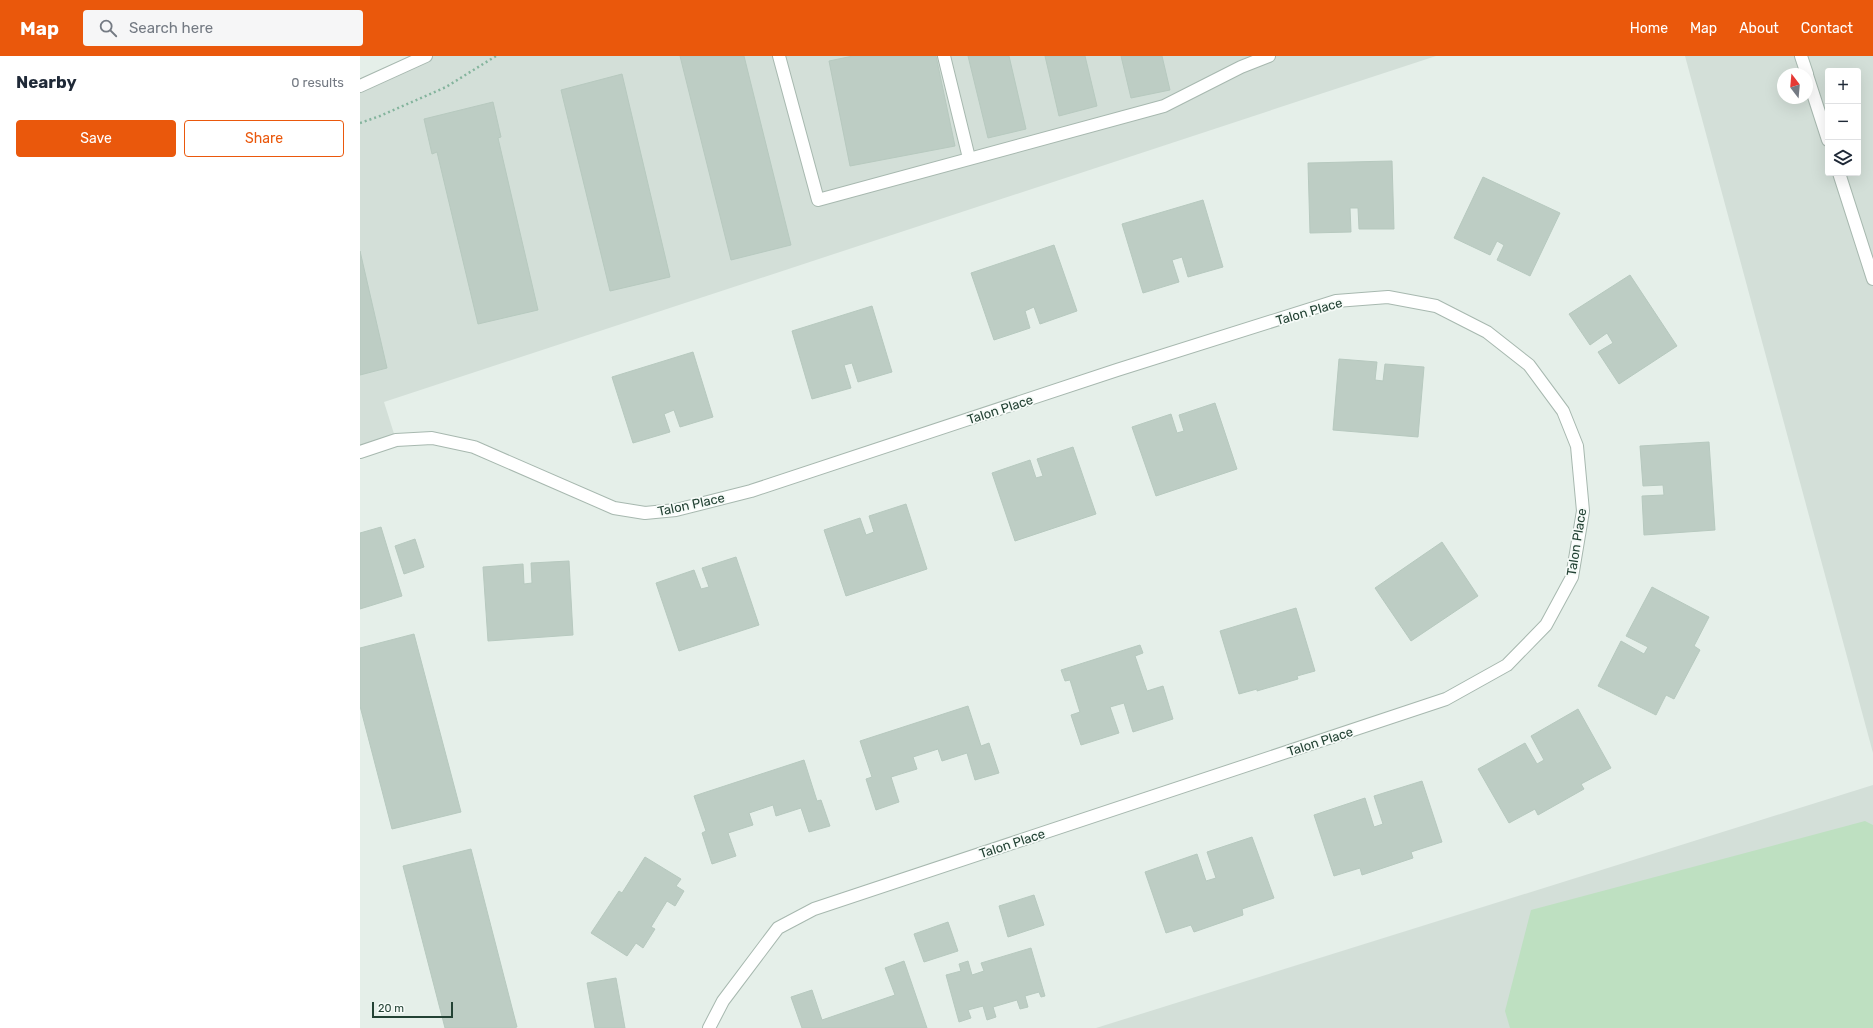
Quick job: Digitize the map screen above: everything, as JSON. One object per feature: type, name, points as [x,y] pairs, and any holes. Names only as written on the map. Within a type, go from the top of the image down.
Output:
[{"type":"street","points":[[360,86],[413,59],[426,56]]},
{"type":"street","points":[[779,56],[818,200],[1164,106],[1240,67],[1269,56]]},
{"type":"street","points":[[944,56],[970,158]]},
{"type":"street","points":[[1801,56],[1805,68]]},
{"type":"street","points":[[1813,94],[1825,131]]},
{"type":"street","points":[[1840,176],[1873,279]]},
{"type":"street","name":"Talon Place","points":[[360,452],[396,440],[432,438],[474,447],[614,508],[645,513],[676,510],[751,491],[1117,370],[1336,301],[1388,297],[1436,306],[1488,332],[1529,365],[1563,411],[1577,446],[1583,511],[1572,577],[1546,625],[1507,665],[1446,699],[814,909],[778,928],[723,1001],[709,1028]]},
{"type":"path","points":[[360,124],[446,87],[496,56]]},
{"type":"shaded area","points":[[426,56],[1436,56],[384,402],[396,440],[360,452],[360,86]]},
{"type":"shaded area","points":[[1685,56],[1873,56],[1873,753]]},
{"type":"shaded area","points":[[1873,785],[1873,1028],[1096,1028]]},
{"type":"green space","points":[[1865,821],[1873,825],[1873,1028],[1510,1028],[1505,1011],[1531,910]]},
{"type":"building","points":[[680,56],[744,56],[791,245],[731,260]]},
{"type":"building","points":[[853,56],[936,56],[955,146],[850,166],[829,61]]},
{"type":"building","points":[[968,56],[1009,56],[1026,129],[988,138]]},
{"type":"building","points":[[1045,56],[1085,56],[1097,106],[1059,116]]},
{"type":"building","points":[[1121,56],[1162,56],[1170,90],[1131,98]]},
{"type":"building","points":[[622,74],[670,277],[610,291],[561,90]]},
{"type":"building","points":[[493,102],[501,137],[498,138],[538,310],[478,324],[437,152],[432,154],[424,119]]},
{"type":"building","points":[[1392,161],[1394,229],[1359,229],[1358,208],[1350,208],[1351,232],[1310,233],[1308,163]]},
{"type":"building","points":[[1483,177],[1560,213],[1530,276],[1497,260],[1504,245],[1497,241],[1490,255],[1454,238]]},
{"type":"building","points":[[1203,200],[1223,267],[1188,277],[1182,257],[1172,260],[1179,282],[1143,293],[1122,224]]},
{"type":"building","points":[[1054,245],[1077,311],[1040,324],[1034,307],[1025,311],[1030,328],[994,340],[971,273]]},
{"type":"building","points":[[360,251],[387,368],[360,375]]},
{"type":"building","points":[[1630,275],[1677,346],[1619,384],[1598,352],[1613,343],[1607,333],[1590,345],[1569,314]]},
{"type":"building","points":[[872,306],[892,372],[858,382],[852,363],[844,365],[851,388],[812,399],[792,331]]},
{"type":"building","points":[[693,352],[713,417],[680,427],[674,410],[664,414],[670,432],[633,443],[612,377]]},
{"type":"building","points":[[1339,359],[1377,362],[1375,380],[1383,381],[1385,364],[1424,367],[1418,437],[1333,430]]},
{"type":"building","points":[[1215,403],[1237,469],[1156,496],[1132,427],[1171,414],[1177,433],[1184,431],[1179,415]]},
{"type":"building","points":[[1709,442],[1715,530],[1644,535],[1642,496],[1664,495],[1663,485],[1643,486],[1640,446]]},
{"type":"building","points":[[1073,447],[1096,514],[1015,541],[992,473],[1030,460],[1036,478],[1043,476],[1037,459]]},
{"type":"building","points":[[906,504],[927,569],[846,596],[824,530],[860,518],[866,535],[874,532],[869,516]]},
{"type":"building","points":[[381,527],[402,596],[360,609],[360,533]]},
{"type":"building","points":[[415,539],[424,567],[404,574],[395,546]]},
{"type":"building","points":[[1442,542],[1478,596],[1411,641],[1375,588]]},
{"type":"building","points":[[736,557],[759,625],[679,651],[656,583],[694,570],[701,589],[709,587],[702,568]]},
{"type":"building","points":[[569,561],[573,635],[488,641],[483,567],[523,564],[524,584],[532,583],[531,563]]},
{"type":"building","points":[[1652,587],[1709,617],[1694,646],[1700,650],[1674,699],[1666,695],[1656,715],[1598,686],[1621,641],[1644,654],[1648,647],[1626,636]]},
{"type":"building","points":[[1296,608],[1315,671],[1297,676],[1298,679],[1257,691],[1257,689],[1239,694],[1220,631]]},
{"type":"building","points":[[414,634],[461,812],[392,829],[360,706],[360,648]]},
{"type":"building","points":[[1140,645],[1143,653],[1135,656],[1147,691],[1163,686],[1173,719],[1133,732],[1124,703],[1110,707],[1119,733],[1081,745],[1071,715],[1080,712],[1070,680],[1065,681],[1061,670]]},
{"type":"building","points":[[968,706],[981,746],[989,743],[999,773],[975,780],[967,753],[942,761],[938,749],[913,757],[917,769],[891,777],[899,802],[876,810],[866,779],[872,777],[860,741]]},
{"type":"building","points":[[1578,709],[1611,768],[1581,784],[1584,789],[1538,815],[1535,809],[1509,823],[1478,769],[1525,743],[1537,764],[1544,760],[1531,736]]},
{"type":"building","points":[[804,760],[817,801],[821,800],[830,826],[809,832],[801,808],[776,816],[773,805],[749,813],[753,825],[728,833],[736,856],[712,864],[702,833],[706,831],[694,796]]},
{"type":"building","points":[[1422,781],[1442,842],[1411,852],[1413,858],[1362,875],[1360,868],[1334,876],[1314,815],[1365,798],[1374,827],[1383,824],[1374,796]]},
{"type":"building","points":[[1252,837],[1274,898],[1242,909],[1243,915],[1194,932],[1191,925],[1166,933],[1145,872],[1197,854],[1206,881],[1216,878],[1207,852]]},
{"type":"building","points":[[471,849],[517,1027],[513,1028],[445,1028],[403,866]]},
{"type":"building","points":[[645,857],[681,879],[676,886],[684,891],[675,906],[667,901],[651,927],[655,929],[643,948],[636,943],[627,956],[591,933],[619,891],[622,893]]},
{"type":"building","points":[[1034,895],[1044,925],[1008,937],[999,906]]},
{"type":"building","points":[[948,922],[958,951],[924,962],[914,934]]},
{"type":"building","points":[[1031,948],[1045,996],[1041,997],[1039,992],[1025,996],[1028,1007],[1020,1009],[1017,1000],[993,1007],[996,1017],[987,1020],[983,1006],[968,1010],[971,1018],[959,1022],[946,975],[961,971],[959,964],[968,961],[972,975],[984,971],[981,963]]},
{"type":"building","points":[[904,961],[927,1028],[802,1028],[791,997],[812,990],[822,1020],[895,995],[885,968]]},
{"type":"building","points":[[616,978],[625,1028],[595,1028],[587,983]]}]
